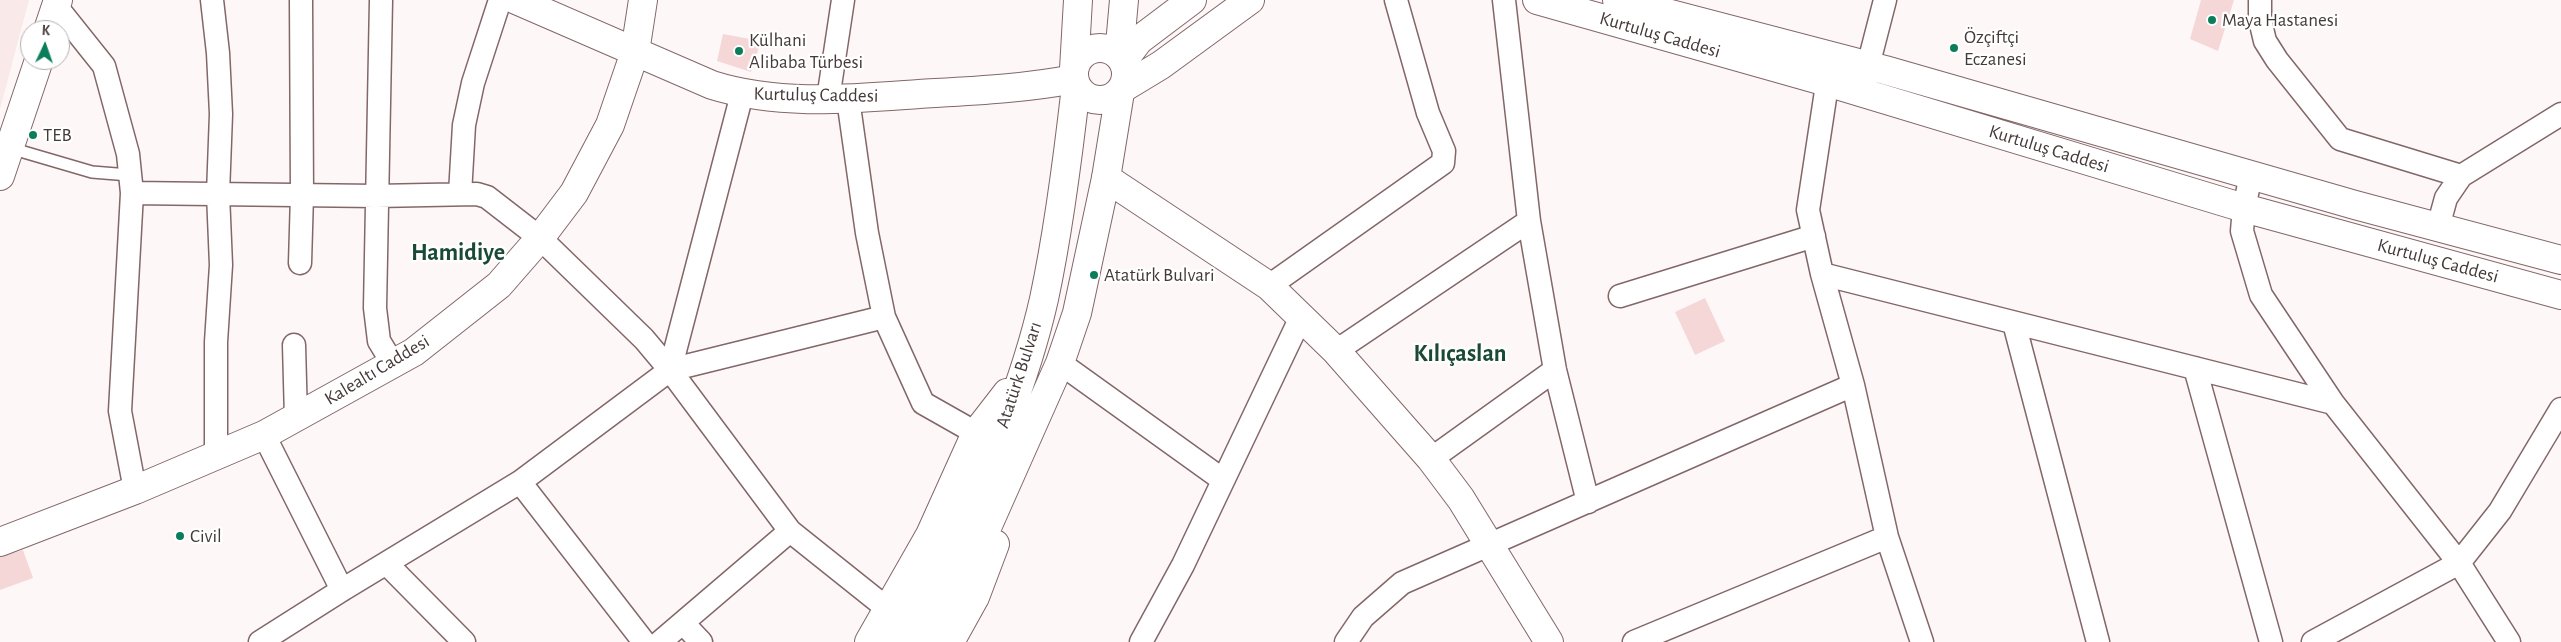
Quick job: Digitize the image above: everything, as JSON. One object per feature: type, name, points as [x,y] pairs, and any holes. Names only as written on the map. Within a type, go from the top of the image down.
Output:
[{"type":"main road","name":"Kurtuluş Caddesi","points":[[516,0],[712,85],[742,94],[774,98],[838,99],[1028,88],[1075,78]]},
{"type":"main road","name":"Kalealtı Caddesi","points":[[0,542],[135,490],[264,435],[414,352],[499,286],[540,238],[574,193],[610,125],[635,52],[643,0]]},
{"type":"main road","name":"Atatürk Bulvarı","points":[[896,642],[951,548],[998,441],[1044,300],[1065,182],[1075,78],[1078,0]]},
{"type":"main road","points":[[1121,90],[1127,74],[1121,58],[1124,0]]},
{"type":"main road","points":[[1121,58],[1139,40],[1192,0]]},
{"type":"main road","points":[[1121,58],[1112,51],[1096,48],[1082,55],[1075,78],[1081,93],[1096,100],[1113,98],[1121,90],[1161,65],[1250,0]]},
{"type":"main road","name":"Kurtuluş Caddesi","points":[[1537,0],[1829,69],[2244,208],[2561,296]]},
{"type":"main road","points":[[1617,0],[1829,69],[1868,66],[2251,175],[2561,260]]},
{"type":"main road","points":[[0,176],[5,148],[35,70]]},
{"type":"main road","name":"Atatürk Bulvarı","points":[[924,642],[981,541],[1060,363],[1077,312],[1106,178],[1121,90]]},
{"type":"main road","points":[[1106,178],[1269,286],[1336,351],[1431,459],[1461,499],[1550,642]]},
{"type":"main road","points":[[950,642],[976,597],[1060,363]]},
{"type":"main road","points":[[869,642],[889,610],[930,535],[976,433],[1021,374]]},
{"type":"street","points":[[212,0],[222,114],[218,194],[221,266],[216,342],[216,456]]},
{"type":"street","points":[[300,263],[302,195],[301,0]]},
{"type":"street","points":[[381,0],[375,308],[379,341],[393,364]]},
{"type":"street","points":[[460,194],[464,125],[472,83],[500,0]]},
{"type":"street","points":[[843,0],[838,99],[884,317],[923,403],[976,433]]},
{"type":"street","points":[[1269,286],[1443,163],[1444,151],[1428,113],[1396,0]]},
{"type":"street","points":[[1504,0],[1529,221],[1555,370],[1588,502]]},
{"type":"street","points":[[1868,66],[1885,0]]},
{"type":"street","points":[[2260,0],[2260,20],[2265,41],[2277,60],[2340,139],[2461,176]]},
{"type":"street","points":[[54,12],[104,66],[128,154],[131,184],[120,411],[135,490]]},
{"type":"street","points":[[1829,69],[1808,210],[1822,274],[1852,385],[1886,536],[1922,642]]},
{"type":"street","points":[[670,370],[742,94]]},
{"type":"street","points":[[2438,227],[2446,198],[2461,176],[2561,114]]},
{"type":"street","points":[[2251,175],[2244,208],[2242,231],[2261,295],[2333,403],[2459,563],[2509,642]]},
{"type":"street","points":[[131,184],[218,194],[376,196],[477,194],[488,197],[540,238],[644,339],[670,370],[790,531],[889,610]]},
{"type":"street","points":[[1336,351],[1529,221]]},
{"type":"street","points":[[1620,296],[1814,236]]},
{"type":"street","points":[[1822,274],[2333,403]]},
{"type":"street","points":[[260,642],[520,482],[670,370],[884,317]]},
{"type":"street","points":[[1141,642],[1183,565],[1301,317]]},
{"type":"street","points":[[2014,323],[2098,642]]},
{"type":"street","points":[[294,345],[296,418]]},
{"type":"street","points":[[1060,363],[1223,480]]},
{"type":"street","points":[[2195,368],[2271,642]]},
{"type":"street","points":[[1431,459],[1555,370]]},
{"type":"street","points":[[1346,642],[1363,617],[1402,583],[1490,546],[1852,385]]},
{"type":"street","points":[[2313,642],[2459,563],[2500,511],[2561,409]]},
{"type":"street","points":[[264,435],[342,590]]},
{"type":"street","points":[[520,482],[644,642]]},
{"type":"street","points":[[660,642],[790,531]]},
{"type":"street","points":[[1634,642],[1886,536]]},
{"type":"street","points":[[387,564],[464,642]]},
{"type":"street","points":[[683,622],[701,642]]},
{"type":"lane","points":[[5,148],[131,184]]},
{"type":"shaded area","points":[[0,0],[29,0],[24,20],[20,20],[20,34],[0,109]]},
{"type":"building","name":"Maya Hastanesi","points":[[2201,0],[2234,0],[2218,51],[2190,39]]},
{"type":"building","name":"Külhani Alibaba Türbesi","points":[[723,34],[761,41],[751,72],[717,61]]},
{"type":"building","points":[[1705,298],[1725,341],[1695,355],[1675,312]]},
{"type":"building","points":[[23,550],[33,578],[0,590],[0,557]]},
{"type":"place","name":"Maya Hastanesi","points":[[2212,20]]},
{"type":"place","name":"Özçiftçi Eczanesi","points":[[1954,48]]},
{"type":"place","name":"Külhani Alibaba Türbesi","points":[[739,51]]},
{"type":"place","name":"TEB","points":[[33,135]]},
{"type":"place","name":"Atatürk Bulvari","points":[[1094,275]]},
{"type":"place","name":"Civil","points":[[180,536]]},
{"type":"district","name":"Hamidiye","points":[[458,253]]},
{"type":"district","name":"Kılıçaslan","points":[[1460,354]]}]
